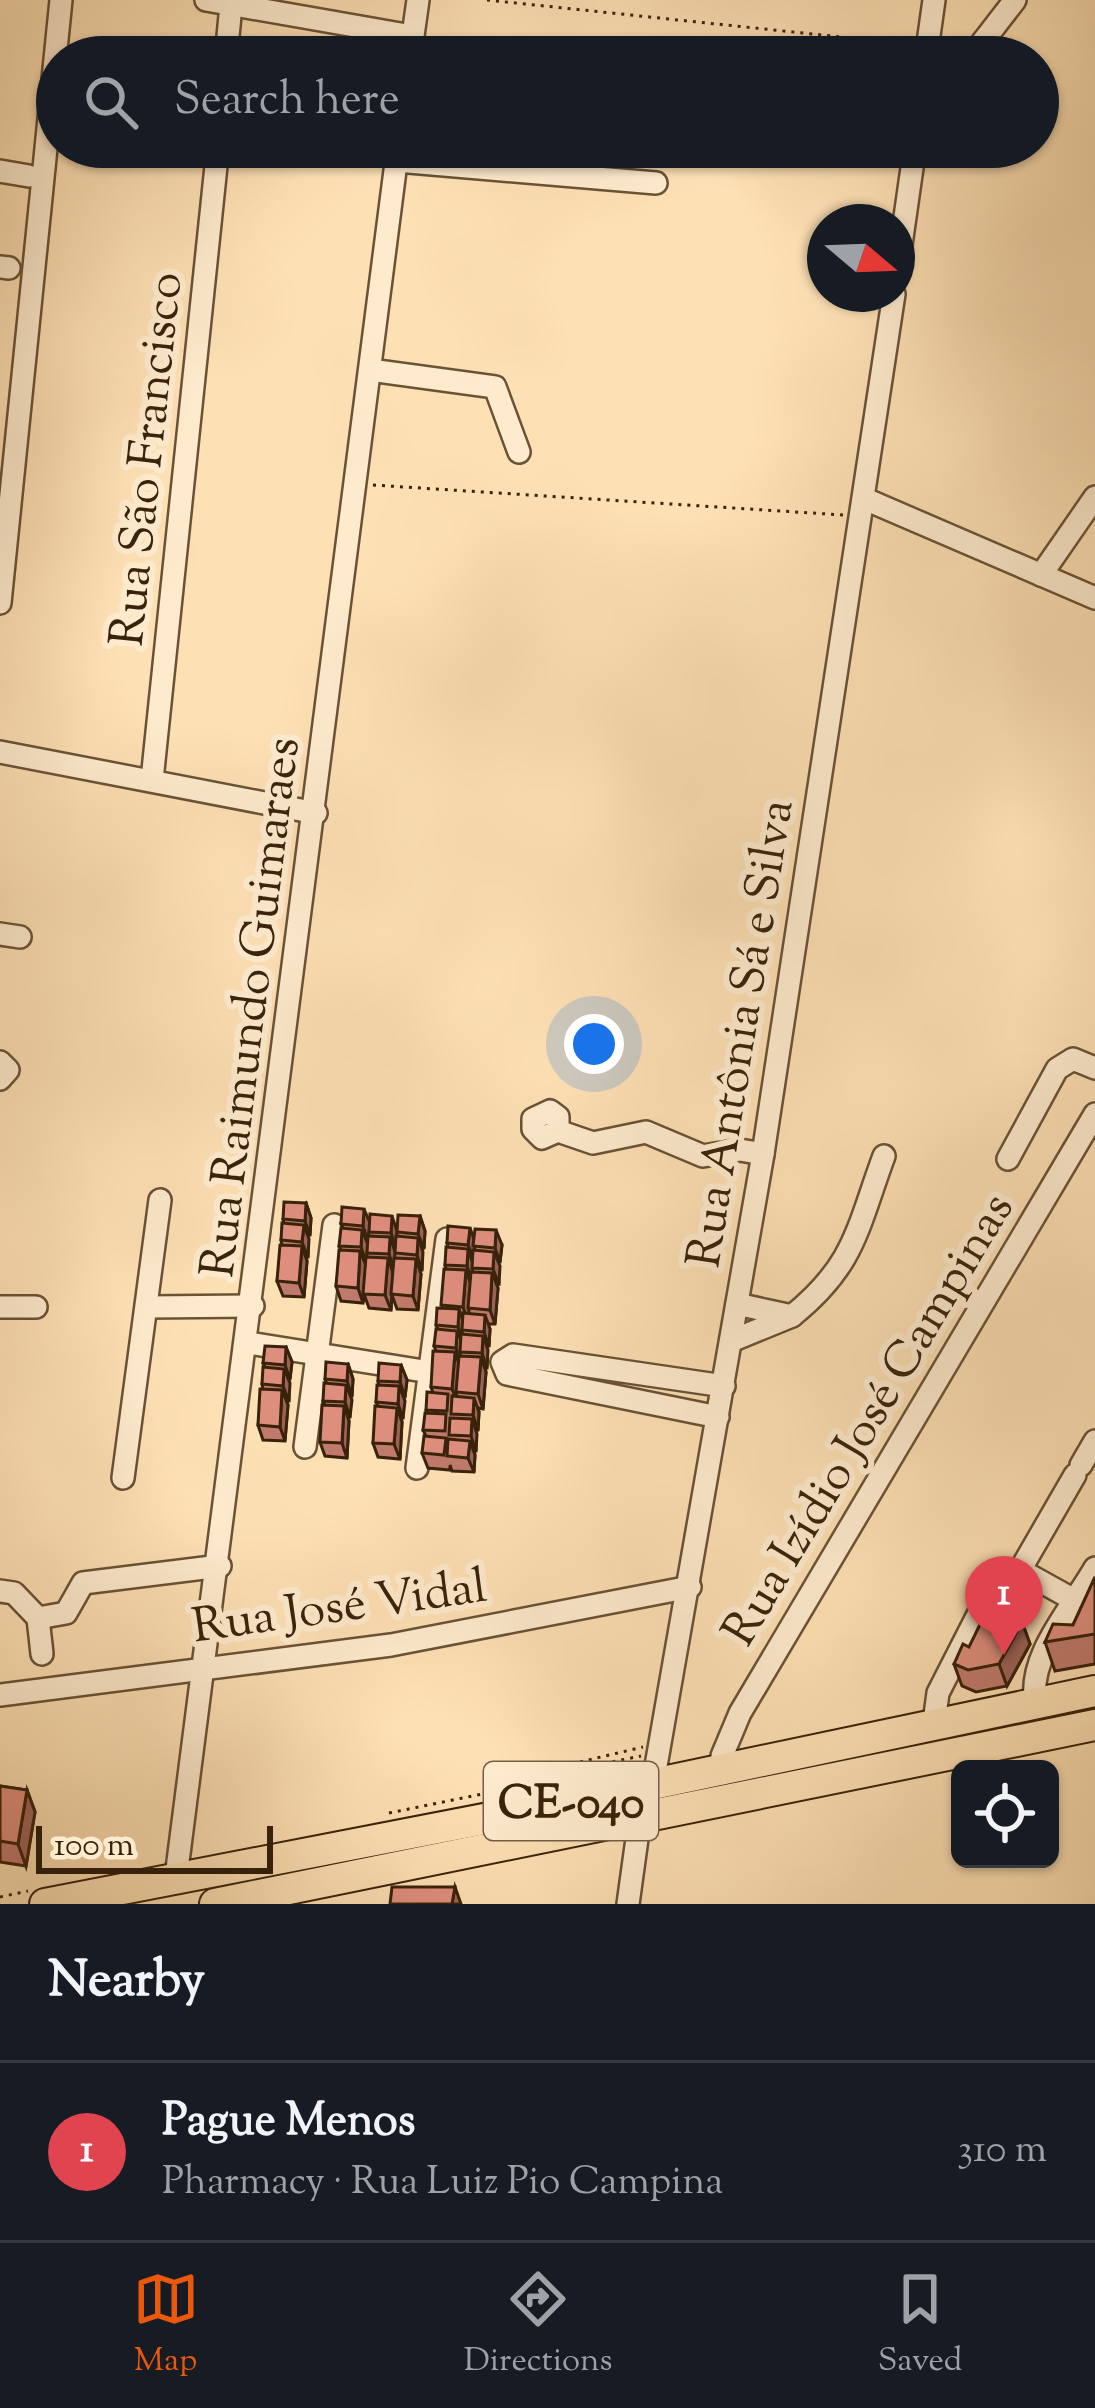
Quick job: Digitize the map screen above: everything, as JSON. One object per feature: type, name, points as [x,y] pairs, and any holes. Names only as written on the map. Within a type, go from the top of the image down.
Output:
[{"type":"highway","name":"CE-040","points":[[45,1904],[1095,1691]]},
{"type":"highway","name":"CE-040","points":[[215,1904],[285,1897],[640,1816],[1095,1725]]},
{"type":"street","points":[[57,36],[61,0]]},
{"type":"street","points":[[206,0],[282,7],[376,36]]},
{"type":"street","points":[[413,36],[418,0]]},
{"type":"street","points":[[929,36],[934,0]]},
{"type":"street","points":[[987,36],[1015,0]]},
{"type":"street","points":[[228,36],[231,5]]},
{"type":"street","points":[[0,603],[44,168]]},
{"type":"street","name":"Rua São Francisco","points":[[152,780],[216,168]]},
{"type":"street","name":"Rua Raimundo Guimaraes","points":[[176,1877],[202,1666],[220,1566],[396,168]]},
{"type":"street","points":[[523,168],[656,183]]},
{"type":"street","points":[[907,204],[912,168]]},
{"type":"street","points":[[0,171],[29,176]]},
{"type":"street","name":"Rua Antônia Sá e Silva","points":[[653,1783],[763,1154],[891,312]]},
{"type":"street","points":[[370,370],[495,386],[519,452]]},
{"type":"street","points":[[1041,575],[1095,496]]},
{"type":"street","points":[[863,507],[1095,598]]},
{"type":"street","points":[[0,752],[316,813]]},
{"type":"street","points":[[1008,1160],[1057,1070],[1073,1060],[1095,1068]]},
{"type":"street","points":[[0,1062],[8,1070],[0,1079]]},
{"type":"street","name":"Rua Izídio José Campinas","points":[[724,1769],[726,1743],[749,1697],[1095,1114]]},
{"type":"street","points":[[558,1131],[593,1143],[646,1132],[703,1156],[740,1150],[763,1154]]},
{"type":"street","points":[[731,1342],[792,1316],[834,1279],[845,1262],[884,1156]]},
{"type":"street","points":[[123,1478],[160,1200]]},
{"type":"street","points":[[305,1447],[334,1226]]},
{"type":"street","points":[[417,1468],[447,1239]]},
{"type":"street","points":[[737,1304],[792,1316]]},
{"type":"street","points":[[147,1307],[253,1306]]},
{"type":"street","points":[[0,1307],[36,1307]]},
{"type":"street","points":[[248,1343],[430,1372]]},
{"type":"street","points":[[586,1378],[671,1392],[724,1386]]},
{"type":"street","points":[[671,1392],[718,1417]]},
{"type":"street","points":[[934,1723],[938,1693],[998,1593],[1020,1570],[1095,1442]]},
{"type":"street","points":[[38,1618],[66,1613],[82,1583],[220,1566]]},
{"type":"street","points":[[1036,1704],[1032,1687],[1039,1662],[1095,1568]]},
{"type":"street","points":[[1020,1570],[1076,1601]]},
{"type":"street","name":"Rua José Vidal","points":[[0,1695],[391,1645],[690,1588]]},
{"type":"street","points":[[0,1591],[14,1593],[38,1618],[42,1654]]},
{"type":"street","points":[[628,1904],[640,1816]]},
{"type":"path","points":[[487,0],[798,36]]},
{"type":"path","points":[[355,484],[863,507]]},
{"type":"path","points":[[580,1762],[648,1746],[648,1754],[586,1769]]},
{"type":"building","points":[[284,1202],[306,1203],[305,1221],[283,1219]]},
{"type":"building","points":[[342,1207],[364,1209],[363,1226],[341,1224]]},
{"type":"building","points":[[370,1214],[392,1216],[391,1233],[369,1232]]},
{"type":"building","points":[[398,1215],[420,1216],[418,1234],[397,1232]]},
{"type":"building","points":[[282,1223],[304,1225],[302,1242],[281,1240]]},
{"type":"building","points":[[448,1226],[470,1228],[468,1245],[447,1243]]},
{"type":"building","points":[[341,1228],[362,1230],[361,1247],[339,1246]]},
{"type":"building","points":[[475,1229],[496,1230],[495,1248],[473,1246]]},
{"type":"building","points":[[368,1236],[390,1237],[389,1254],[367,1253]]},
{"type":"building","points":[[396,1236],[418,1238],[417,1255],[395,1253]]},
{"type":"building","points":[[280,1245],[302,1246],[299,1283],[277,1281]]},
{"type":"building","points":[[446,1247],[468,1249],[467,1266],[445,1265]]},
{"type":"building","points":[[339,1250],[360,1251],[358,1288],[336,1286]]},
{"type":"building","points":[[473,1250],[494,1252],[493,1269],[472,1268]]},
{"type":"building","points":[[366,1257],[388,1258],[385,1295],[363,1294]]},
{"type":"building","points":[[394,1258],[416,1259],[413,1296],[391,1294]]},
{"type":"building","points":[[444,1269],[466,1270],[463,1307],[441,1305]]},
{"type":"building","points":[[471,1272],[492,1273],[490,1310],[468,1308]]},
{"type":"building","points":[[437,1308],[459,1309],[458,1327],[436,1325]]},
{"type":"building","points":[[463,1313],[485,1315],[484,1332],[462,1330]]},
{"type":"building","points":[[436,1329],[457,1331],[456,1348],[434,1346]]},
{"type":"building","points":[[461,1334],[483,1336],[482,1353],[460,1352]]},
{"type":"building","points":[[265,1346],[286,1347],[285,1365],[263,1363]]},
{"type":"building","points":[[433,1351],[455,1352],[452,1389],[431,1387]]},
{"type":"building","points":[[459,1356],[481,1357],[478,1394],[456,1392]]},
{"type":"building","points":[[326,1362],[348,1364],[347,1381],[325,1379]]},
{"type":"building","points":[[379,1363],[401,1365],[400,1382],[378,1381]]},
{"type":"building","points":[[263,1367],[284,1369],[283,1386],[262,1384]]},
{"type":"building","points":[[324,1383],[346,1385],[345,1402],[323,1401]]},
{"type":"building","points":[[377,1385],[399,1386],[398,1404],[376,1402]]},
{"type":"building","points":[[260,1389],[282,1390],[280,1427],[258,1425]]},
{"type":"building","points":[[427,1392],[448,1394],[447,1411],[426,1410]]},
{"type":"building","points":[[452,1396],[474,1398],[473,1415],[451,1414]]},
{"type":"building","points":[[322,1405],[344,1406],[342,1443],[320,1442]]},
{"type":"building","points":[[375,1406],[397,1408],[394,1444],[373,1443]]},
{"type":"building","points":[[425,1413],[446,1414],[445,1431],[423,1430]]},
{"type":"building","points":[[450,1418],[472,1419],[471,1436],[449,1435]]},
{"type":"building","points":[[424,1436],[446,1438],[444,1455],[422,1453]]},
{"type":"building","points":[[448,1439],[470,1441],[468,1458],[447,1456]]},
{"type":"building","points":[[1095,1577],[1095,1634],[1045,1642],[1053,1624],[1073,1625]]},
{"type":"building","points":[[989,1606],[1022,1622],[999,1664],[968,1670],[954,1664],[963,1644],[969,1647]]},
{"type":"building","points":[[0,1786],[27,1790],[18,1844],[0,1841]]},
{"type":"building","points":[[392,1887],[455,1887],[452,1904],[390,1904]]},
{"type":"place","name":"Pague Menos","points":[[1004,1655]]}]
